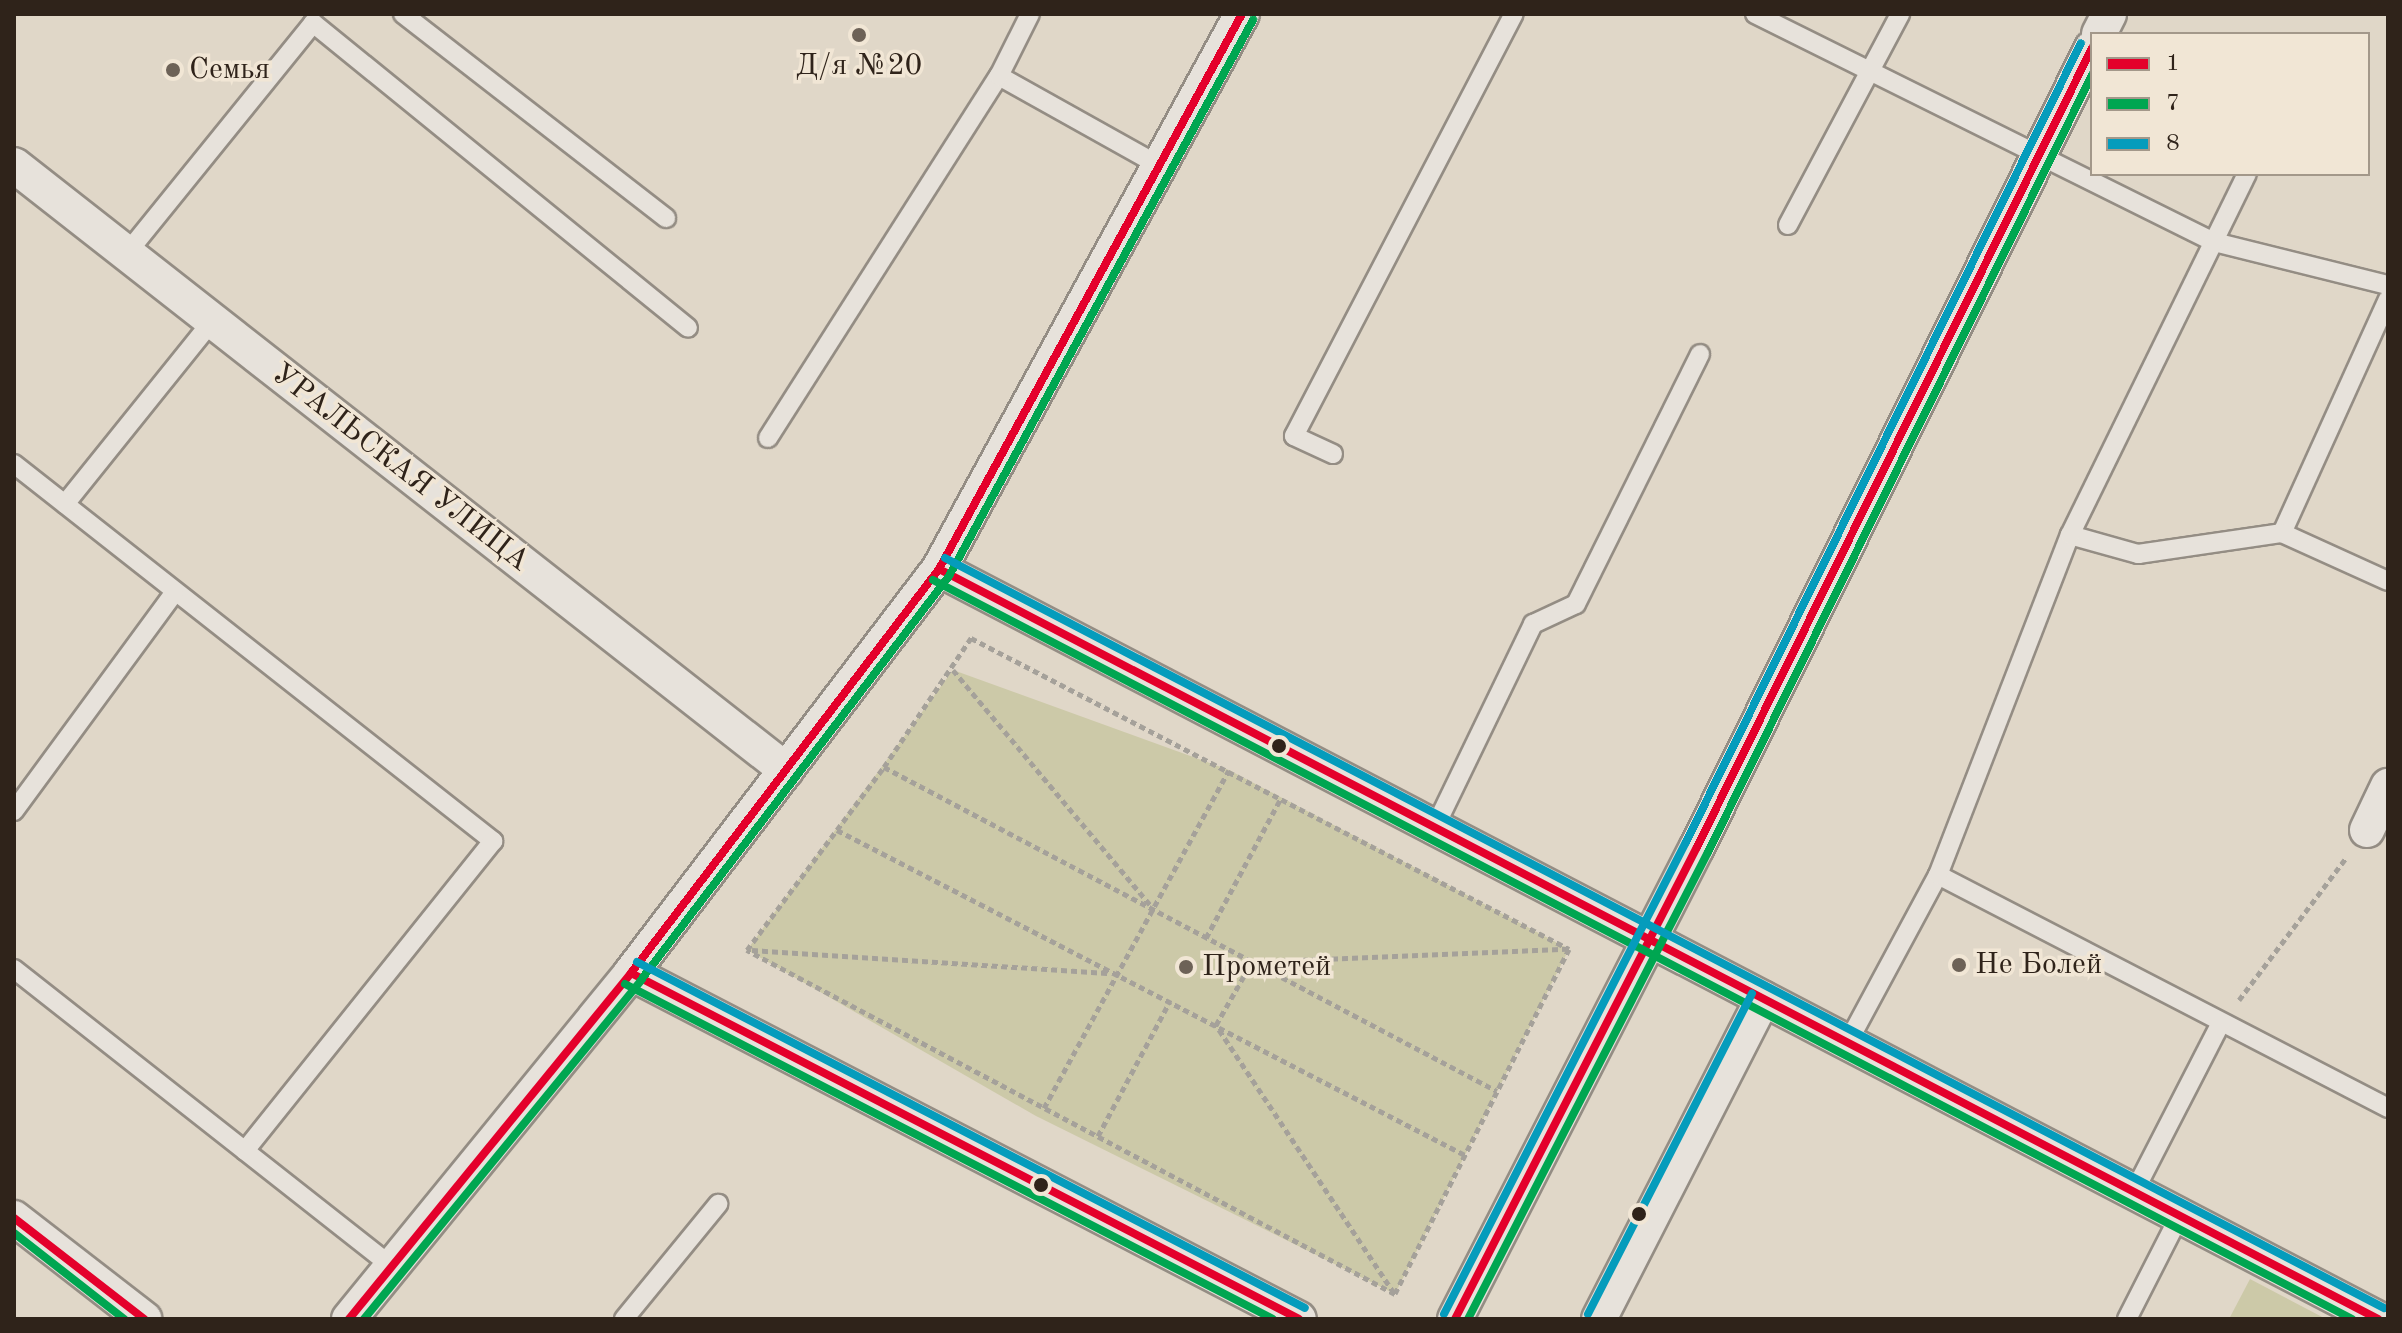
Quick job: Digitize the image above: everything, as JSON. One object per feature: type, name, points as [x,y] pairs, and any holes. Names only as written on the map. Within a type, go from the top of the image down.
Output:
[{"type":"street","points":[[349,1319],[631,973],[939,569],[1242,14]]},
{"type":"street","points":[[2100,32],[2109,14]]},
{"type":"street","points":[[1455,1319],[1650,939],[2090,52]]},
{"type":"street","name":"УРАЛЬСКАЯ УЛИЦА","points":[[14,165],[786,770]]},
{"type":"street","points":[[939,569],[2378,1319]]},
{"type":"street","points":[[2367,830],[2388,786]]},
{"type":"street","points":[[631,973],[1299,1319]]},
{"type":"street","points":[[1599,1319],[1763,998]]},
{"type":"street","points":[[14,1218],[144,1319]]},
{"type":"lane","points":[[403,14],[666,218]]},
{"type":"lane","points":[[768,438],[999,76],[1030,14]]},
{"type":"lane","points":[[1333,454],[1294,436],[1514,14]]},
{"type":"lane","points":[[1755,14],[2214,242],[2388,285]]},
{"type":"lane","points":[[1788,225],[1900,14]]},
{"type":"lane","points":[[127,253],[317,18],[688,328]]},
{"type":"lane","points":[[999,76],[1160,166]]},
{"type":"lane","points":[[1848,1042],[1938,875],[2070,535],[2246,176]]},
{"type":"lane","points":[[2282,533],[2388,299]]},
{"type":"lane","points":[[65,504],[213,320]]},
{"type":"lane","points":[[1434,829],[1533,624],[1576,604],[1700,354]]},
{"type":"lane","points":[[14,464],[174,593],[493,841],[245,1151]]},
{"type":"lane","points":[[2070,535],[2138,554],[2282,533],[2388,581]]},
{"type":"lane","points":[[14,811],[174,593]]},
{"type":"lane","points":[[1938,875],[2388,1108]]},
{"type":"lane","points":[[14,969],[392,1266]]},
{"type":"lane","points":[[2134,1192],[2221,1023]]},
{"type":"lane","points":[[624,1319],[718,1204]]},
{"type":"lane","points":[[2127,1319],[2180,1215]]},
{"type":"path","points":[[747,950],[884,767],[953,670],[971,638],[1569,949]]},
{"type":"path","points":[[953,670],[1154,910]]},
{"type":"path","points":[[884,767],[1497,1091]]},
{"type":"path","points":[[1044,1108],[1229,770]]},
{"type":"path","points":[[1206,938],[1281,797]]},
{"type":"path","points":[[837,830],[1465,1155]]},
{"type":"path","points":[[2221,1023],[2367,830]]},
{"type":"path","points":[[1252,962],[1569,949]]},
{"type":"path","points":[[1395,1294],[1569,949]]},
{"type":"path","points":[[747,950],[1115,974]]},
{"type":"path","points":[[747,950],[1395,1294]]},
{"type":"path","points":[[1216,1025],[1252,962]]},
{"type":"path","points":[[1098,1136],[1170,1001]]},
{"type":"path","points":[[1216,1025],[1395,1294]]},
{"type":"shaded area","points":[[953,670],[1229,770],[1569,949],[1395,1294],[1036,1116],[747,950]]},
{"type":"shaded area","points":[[2250,1279],[2326,1319],[2229,1319]]},
{"type":"transit line","name":"1","points":[[349,1319],[631,973],[939,569],[1242,14]]},
{"type":"transit line","name":"7","points":[[364,1319],[641,980],[949,576],[1253,20]]},
{"type":"transit line","name":"8","points":[[1444,1314],[1686,842],[2081,43]]},
{"type":"transit line","name":"1","points":[[1455,1319],[1697,847],[2090,52]]},
{"type":"transit line","name":"7","points":[[1468,1319],[1708,852],[2090,79]]},
{"type":"transit line","name":"8","points":[[945,558],[2384,1308]]},
{"type":"transit line","name":"1","points":[[939,569],[2378,1319]]},
{"type":"transit line","name":"7","points":[[933,580],[2352,1319]]},
{"type":"transit line","name":"8","points":[[637,962],[1305,1308]]},
{"type":"transit line","name":"1","points":[[631,973],[1299,1319]]},
{"type":"transit line","name":"7","points":[[625,984],[1273,1319]]},
{"type":"transit line","name":"8","points":[[1588,1314],[1752,993]]},
{"type":"transit line","name":"1","points":[[14,1218],[144,1319]]},
{"type":"transit line","name":"7","points":[[14,1233],[124,1319]]},
{"type":"place","name":"Д/я №20","points":[[859,35]]},
{"type":"place","name":"Семья","points":[[173,70]]},
{"type":"place","name":"Не Болей","points":[[1959,965]]},
{"type":"place","name":"Прометей","points":[[1186,967]]}]
